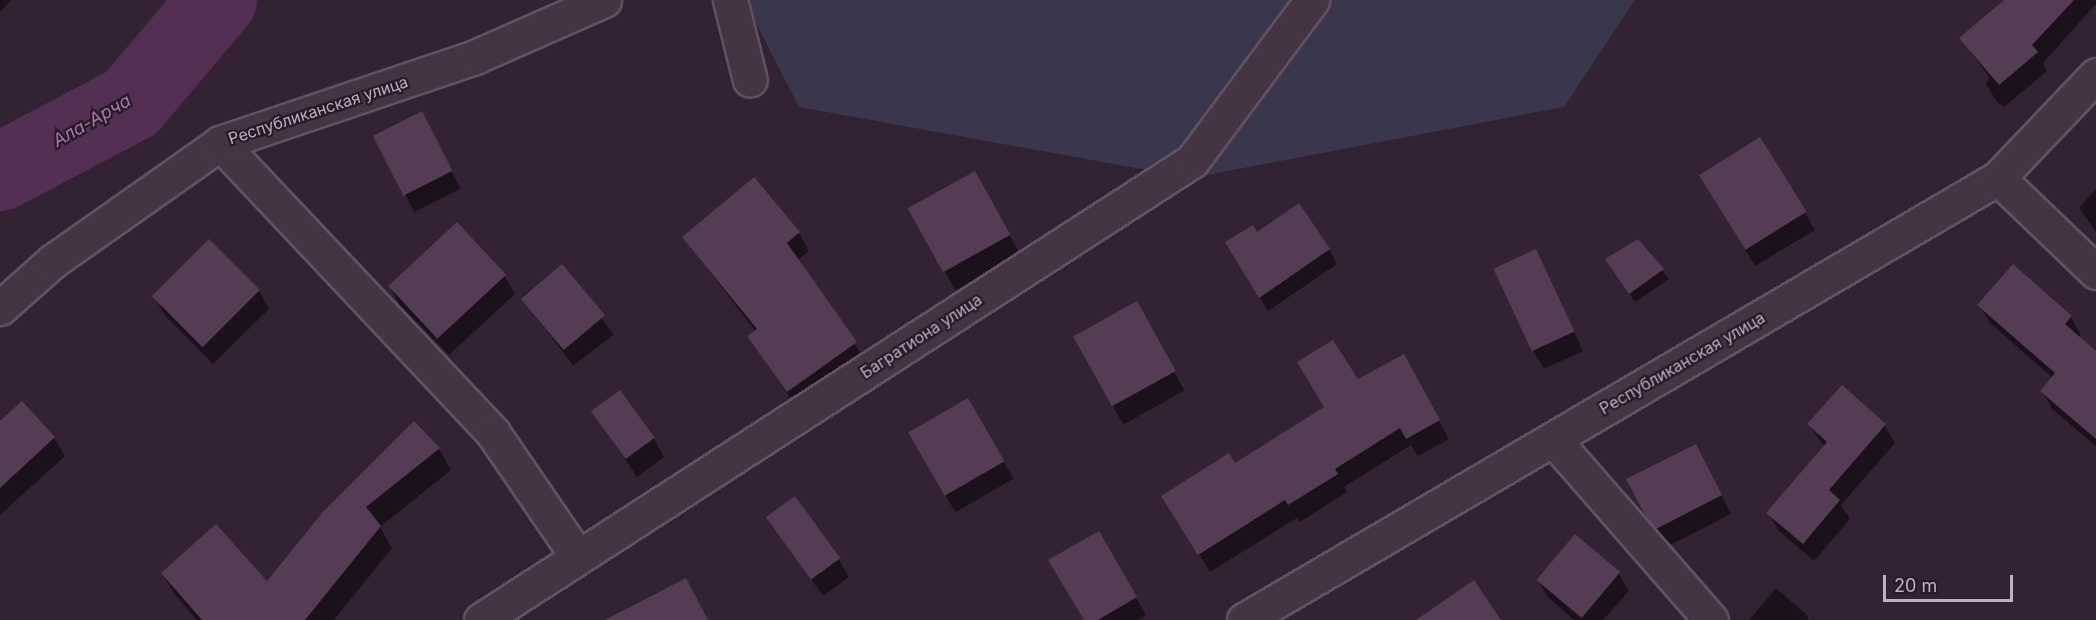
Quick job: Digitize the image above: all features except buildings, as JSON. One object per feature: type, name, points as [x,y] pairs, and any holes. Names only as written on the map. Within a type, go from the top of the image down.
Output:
[{"type":"street","name":"Республиканская улица","points":[[0,308],[53,261],[220,143],[476,57],[604,0]]},
{"type":"street","points":[[730,0],[750,80]]},
{"type":"street","name":"Багратиона улица","points":[[481,620],[1192,161],[1312,0]]},
{"type":"street","name":"Республиканская улица","points":[[1244,620],[1998,178],[2096,75]]},
{"type":"street","points":[[220,143],[493,433],[578,557]]},
{"type":"street","points":[[1998,178],[2096,272]]},
{"type":"street","points":[[1553,439],[1710,620]]},
{"type":"shaded area","points":[[744,0],[1635,0],[1564,107],[1191,178],[799,107]]},
{"type":"waterway","name":"Ала-Арча","points":[[0,172],[131,103],[218,0]]}]
